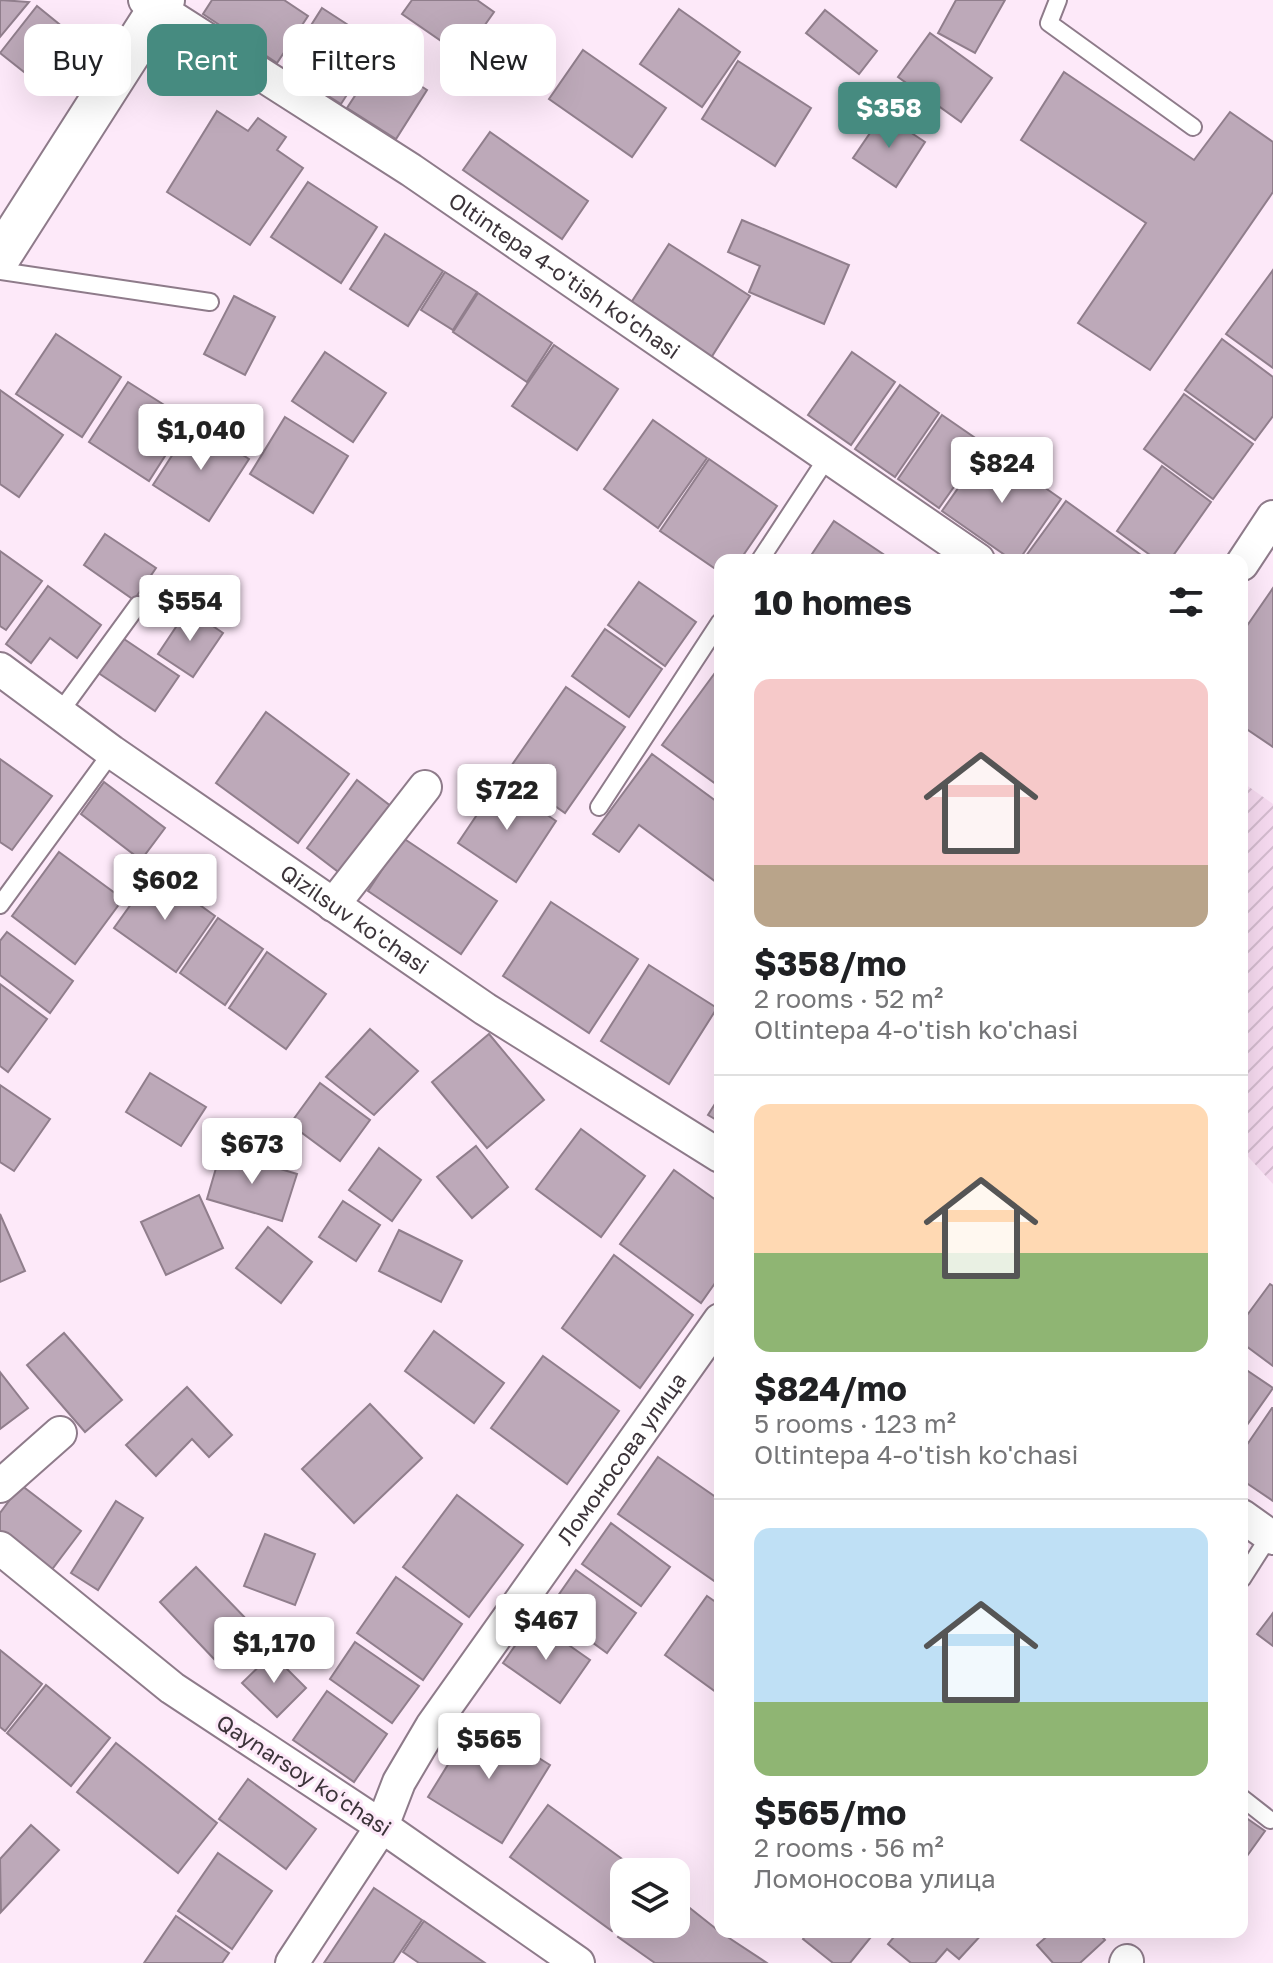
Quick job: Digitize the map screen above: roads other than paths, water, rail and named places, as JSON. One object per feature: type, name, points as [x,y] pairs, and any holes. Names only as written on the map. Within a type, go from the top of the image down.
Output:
[{"type":"street","points":[[0,257],[155,3]]},
{"type":"street","name":"Oltintepa 4-o'tish ko'chasi","points":[[155,3],[411,170],[969,554]]},
{"type":"street","points":[[1248,555],[1273,517]]},
{"type":"street","name":"Qizilsuv ko'chasi","points":[[0,669],[112,752],[485,1009],[714,1152]]},
{"type":"street","points":[[333,905],[425,787]]},
{"type":"street","name":"Ломоносова улица","points":[[292,1963],[382,1826],[399,1782],[432,1726],[714,1328]]},
{"type":"street","points":[[0,1486],[60,1433]]},
{"type":"street","points":[[1248,1520],[1271,1537]]},
{"type":"street","name":"Qaynarsoy koʻchasi","points":[[0,1548],[172,1688],[382,1826],[578,1963]]},
{"type":"lane","points":[[1058,0],[1049,23],[1193,127]]},
{"type":"lane","points":[[0,271],[210,302]]},
{"type":"lane","points":[[764,554],[827,458]]},
{"type":"lane","points":[[60,712],[138,605]]},
{"type":"lane","points":[[599,807],[714,631]]},
{"type":"lane","points":[[0,905],[112,752]]},
{"type":"lane","points":[[1248,1570],[1271,1537]]},
{"type":"lane","points":[[1248,1803],[1270,1820]]}]
